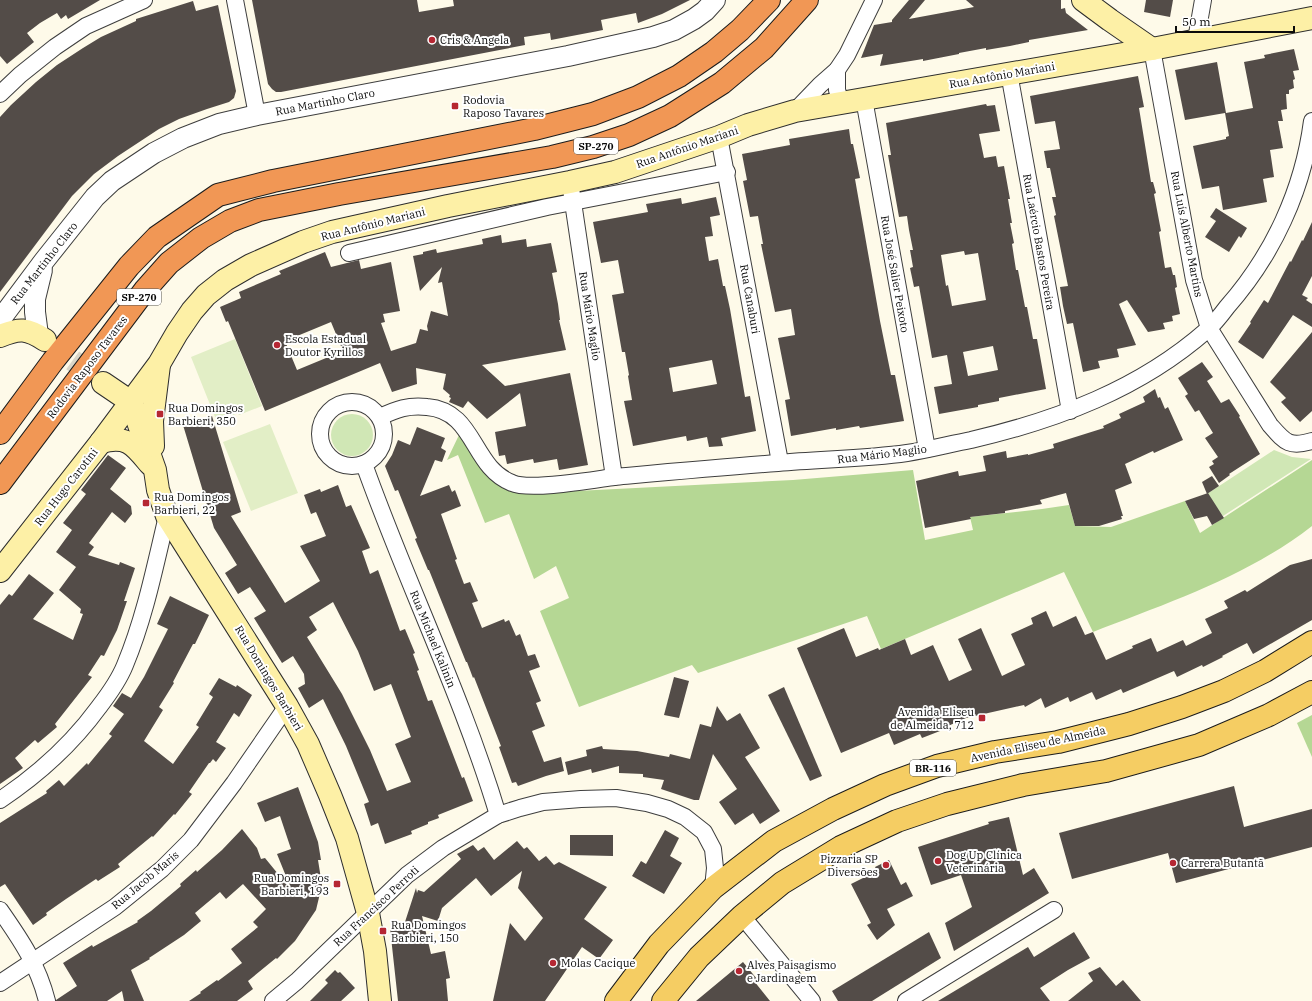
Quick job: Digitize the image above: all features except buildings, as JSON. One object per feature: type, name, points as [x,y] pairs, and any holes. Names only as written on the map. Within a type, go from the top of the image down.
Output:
[{"type":"highway","name":"SP-270","points":[[0,433],[53,361],[130,266],[157,237],[218,195],[273,181],[534,129],[593,114],[638,97],[679,76],[714,52],[740,30],[770,0]]},
{"type":"highway","name":"Rodovia Raposo Tavares","points":[[0,483],[145,290],[169,264],[201,238],[230,221],[259,210],[339,194],[552,157],[593,147],[629,135],[670,116],[722,83],[764,48],[807,0]]},
{"type":"main road","points":[[1087,1],[1152,48]]},
{"type":"main road","name":"Rua Antônio Mariani","points":[[116,392],[159,364],[192,311],[206,295],[225,280],[274,254],[332,232],[448,206],[571,192],[615,172],[795,111],[1312,18]]},
{"type":"main road","points":[[0,336],[18,330],[25,330],[41,337]]},
{"type":"main road","points":[[155,470],[152,435],[159,364]]},
{"type":"main road","name":"Rua Hugo Carotini","points":[[0,571],[101,442],[116,392]]},
{"type":"main road","name":"Rua Domingos Barbieri","points":[[116,392],[155,470],[158,490],[168,516],[287,706],[308,744],[347,838],[368,913],[375,951],[380,1001]]},
{"type":"main road","points":[[101,442],[113,439],[122,440],[128,443],[140,453],[155,470]]},
{"type":"main road","name":"Avenida Eliseu de Almeida","points":[[616,1001],[659,944],[713,888],[774,841],[833,808],[885,784],[937,766],[995,752],[1065,740],[1130,724],[1182,707],[1224,691],[1265,671],[1312,642]]},
{"type":"main road","points":[[663,1001],[699,957],[742,916],[789,879],[841,848],[897,821],[947,804],[1023,786],[1106,771],[1199,745],[1269,715],[1312,692]]},
{"type":"street","points":[[0,94],[20,74],[55,46],[86,26],[144,0]]},
{"type":"street","points":[[235,0],[257,115]]},
{"type":"street","name":"Rua Martinho Claro","points":[[0,320],[44,261],[95,197],[112,181],[154,153],[183,138],[219,124],[257,115],[568,56],[653,37],[674,30],[694,19],[705,11],[715,0]]},
{"type":"street","points":[[795,111],[836,70],[846,55],[874,0]]},
{"type":"street","points":[[1196,40],[1203,0]]},
{"type":"street","name":"Rua Luís Alberto Martins","points":[[1152,48],[1194,280],[1209,328],[1274,430],[1282,438],[1295,445],[1312,441]]},
{"type":"street","points":[[836,70],[837,90],[841,103]]},
{"type":"street","name":"Rua Laércio Bastos Pereira","points":[[1009,73],[1070,411]]},
{"type":"street","name":"Rua José Salier Peixoto","points":[[864,99],[927,449]]},
{"type":"street","name":"Rua Mário Maglio","points":[[571,192],[614,477],[780,462],[835,460],[907,453],[1004,432],[1070,411],[1096,400],[1162,364],[1209,328],[1250,280],[1282,224],[1300,177],[1309,144],[1312,121]]},
{"type":"street","name":"Rua Canaburi","points":[[719,137],[780,462]]},
{"type":"street","name":"Rua Antônio Mariani","points":[[349,253],[571,192],[726,172]]},
{"type":"street","points":[[41,337],[35,312],[35,299],[44,261]]},
{"type":"street","points":[[352,401],[363,403],[373,408],[380,417],[384,428],[385,439],[381,450],[373,459],[364,464],[352,467],[341,465],[331,459],[324,450],[320,440],[320,428],[324,418],[331,409],[352,401]]},
{"type":"street","points":[[380,417],[398,409],[411,406],[431,407],[444,410],[459,420],[490,468],[513,484],[548,485],[614,477]]},
{"type":"street","name":"Rua Michael Kalinin","points":[[364,464],[440,654],[487,778],[498,815]]},
{"type":"street","points":[[0,800],[24,784],[48,765],[67,746],[86,724],[109,693],[125,667],[146,604],[168,516]]},
{"type":"street","name":"Rua Jacob Maris","points":[[0,983],[34,962],[115,907],[162,869],[191,840],[234,783],[287,706]]},
{"type":"street","name":"Rua Francisco Perroti","points":[[273,1001],[297,981],[407,876],[443,848],[498,815],[542,802],[616,798],[647,803],[668,809],[685,817],[704,832],[713,849],[715,868],[713,888]]},
{"type":"street","points":[[0,910],[34,962],[47,1001]]},
{"type":"street","points":[[906,1001],[1054,910]]},
{"type":"street","points":[[742,916],[812,1001]]},
{"type":"green space","points":[[235,339],[262,406],[239,415],[238,413],[217,422],[191,357]]},
{"type":"green space","points":[[348,414],[356,414],[367,420],[373,431],[373,439],[367,450],[356,456],[348,456],[337,450],[331,439],[331,431],[337,420]]},
{"type":"green space","points":[[270,424],[298,493],[251,511],[223,442]]},
{"type":"green space","points":[[459,435],[487,471],[537,493],[793,480],[913,470],[925,540],[973,530],[970,517],[1069,505],[1075,526],[1111,527],[1185,501],[1200,533],[1312,460],[1312,526],[1261,560],[1234,574],[1178,599],[1093,632],[1064,572],[881,649],[867,616],[698,673],[692,665],[579,707],[540,611],[569,598],[556,566],[534,579],[509,514],[485,523],[458,455],[447,460]]},
{"type":"green space","points":[[1274,450],[1292,457],[1311,459],[1223,516],[1207,494]]},
{"type":"green space","points":[[1312,715],[1312,757],[1297,723]]},
{"type":"tunnel","points":[[46,341],[101,381]]},
{"type":"place","name":"Cris & Angela","points":[[432,40]]},
{"type":"place","name":"Rodovia Raposo Tavares","points":[[455,106]]},
{"type":"place","name":"Escola Estadual Doutor Kyrillos","points":[[277,345]]},
{"type":"place","name":"Rua Domingos Barbieri, 350","points":[[160,414]]},
{"type":"place","name":"Rua Domingos Barbieri, 22","points":[[146,503]]},
{"type":"place","name":"Avenida Eliseu de Almeida, 712","points":[[982,718]]},
{"type":"place","name":"Dog Up Clínica Veterinária","points":[[938,861]]},
{"type":"place","name":"Carrera Butantã","points":[[1173,863]]},
{"type":"place","name":"Pizzaria SP Diversões","points":[[886,865]]},
{"type":"place","name":"Rua Domingos Barbieri, 193","points":[[337,884]]},
{"type":"place","name":"Rua Domingos Barbieri, 150","points":[[383,931]]},
{"type":"place","name":"Molas Cacique","points":[[553,963]]},
{"type":"place","name":"Alves Paisagismo e Jardinagem","points":[[739,971]]}]
